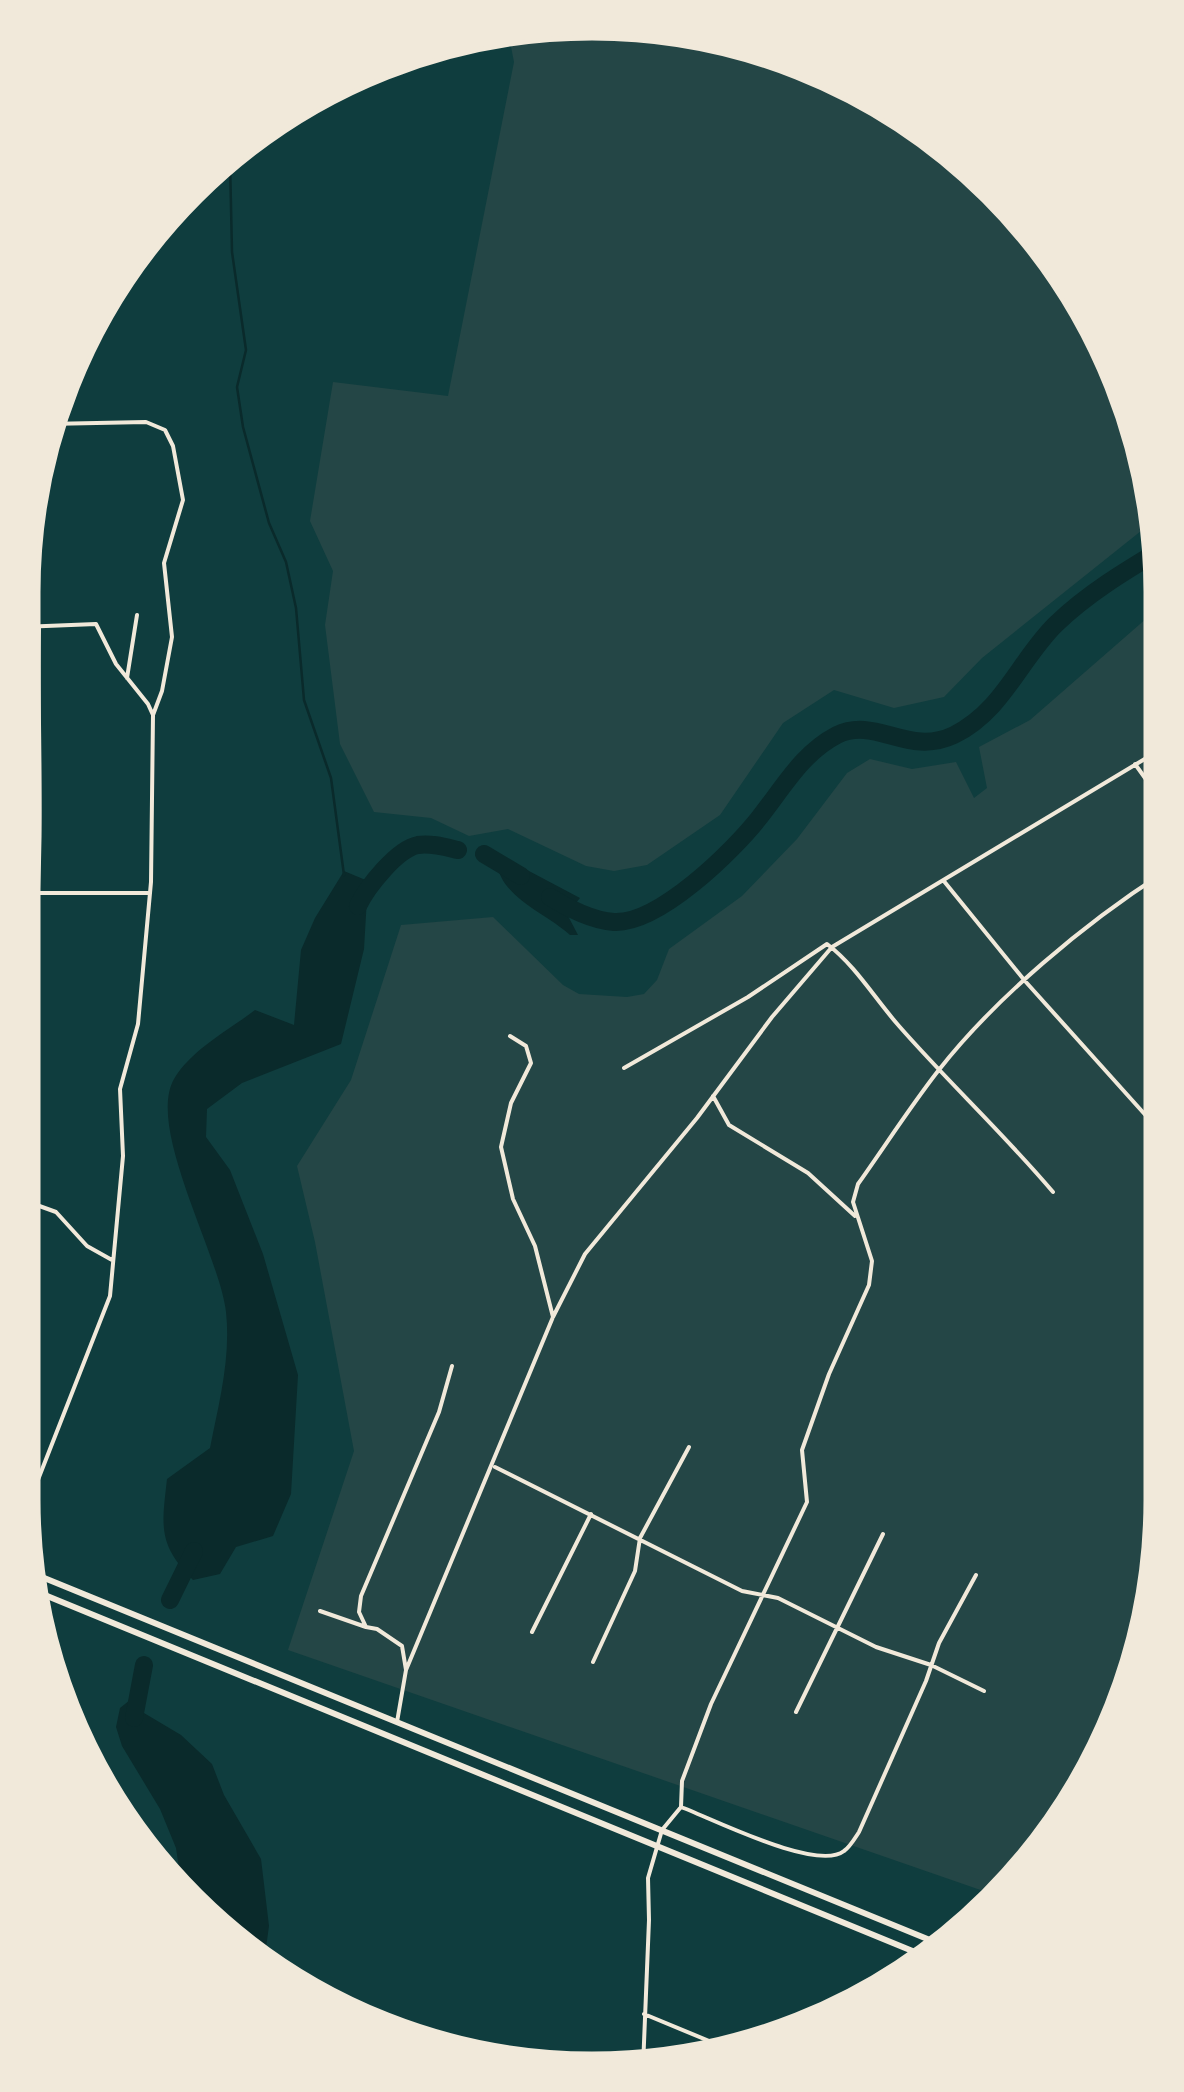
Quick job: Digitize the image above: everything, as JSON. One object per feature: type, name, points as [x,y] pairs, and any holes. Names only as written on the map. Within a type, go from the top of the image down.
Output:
[{"type":"main road","points":[[43,1576],[930,1940]]},
{"type":"main road","points":[[46,1597],[915,1951]]},
{"type":"street","points":[[38,1480],[110,1296],[123,1156],[120,1090],[138,1024],[150,893],[153,716],[172,638],[164,563],[182,500],[173,446],[165,430],[128,420],[64,423]]},
{"type":"street","points":[[127,678],[137,615]]},
{"type":"street","points":[[150,893],[38,891],[39,628],[96,624],[153,716]]},
{"type":"street","points":[[397,1722],[406,1670],[553,1317],[586,1254],[772,1017],[832,947],[1146,758]]},
{"type":"street","points":[[1135,764],[1146,779]]},
{"type":"street","points":[[942,880],[1025,981],[1146,1117]]},
{"type":"street","points":[[643,2052],[648,1878],[656,1845],[662,1830],[681,1807],[682,1781],[711,1704],[807,1502],[802,1450],[829,1374],[869,1285],[872,1261],[853,1202],[858,1184],[939,1070],[1008,994],[1086,928],[1146,886]]},
{"type":"street","points":[[624,1068],[748,997],[827,944],[1053,1192]]},
{"type":"street","points":[[510,1036],[526,1046],[531,1063],[511,1103],[501,1148],[513,1199],[535,1246],[553,1317]]},
{"type":"street","points":[[713,1096],[729,1125],[808,1173],[856,1216]]},
{"type":"street","points":[[38,1205],[56,1212],[86,1246],[112,1260]]},
{"type":"street","points":[[366,1627],[359,1612],[361,1596],[439,1412],[452,1366]]},
{"type":"street","points":[[593,1662],[636,1571],[640,1538],[689,1447]]},
{"type":"street","points":[[494,1466],[742,1591],[778,1598],[876,1647],[930,1665],[984,1691]]},
{"type":"street","points":[[532,1632],[591,1514]]},
{"type":"street","points":[[796,1712],[883,1534]]},
{"type":"street","points":[[681,1807],[798,1854],[823,1858],[844,1852],[859,1832],[939,1643],[976,1574]]},
{"type":"street","points":[[320,1611],[377,1629],[402,1646],[406,1670]]},
{"type":"street","points":[[644,2014],[711,2042]]},
{"type":"shaded area","points":[[556,39],[628,39],[700,48],[804,80],[869,112],[930,152],[1009,226],[1072,315],[1117,414],[1142,520],[1143,530],[982,658],[944,697],[894,708],[834,690],[783,723],[720,815],[647,865],[614,871],[586,866],[508,829],[469,836],[431,818],[374,812],[340,744],[325,625],[333,571],[310,521],[333,382],[448,396],[514,62],[510,44]]},
{"type":"shaded area","points":[[1146,619],[1146,1500],[1142,1572],[1128,1644],[1104,1712],[1072,1777],[1032,1838],[985,1891],[288,1650],[354,1451],[297,1166],[351,1080],[401,925],[493,917],[563,985],[579,994],[644,994],[657,980],[669,949],[742,896],[797,839],[847,773],[870,759],[912,769],[956,762],[974,798],[987,788],[979,747],[1030,720]]},
{"type":"shaded area","points":[[512,862],[580,898],[567,914],[578,935],[570,935],[516,896],[497,864]]},
{"type":"shaded area","points":[[344,871],[368,881],[364,949],[341,1044],[242,1083],[207,1109],[206,1137],[230,1170],[263,1254],[298,1375],[291,1494],[273,1536],[236,1547],[220,1574],[193,1580],[173,1555],[165,1533],[167,1479],[210,1448],[223,1380],[227,1329],[221,1288],[177,1159],[169,1128],[168,1101],[174,1079],[190,1059],[255,1010],[294,1025],[301,950],[315,918]]},
{"type":"shaded area","points":[[140,1692],[144,1713],[181,1735],[212,1764],[224,1795],[261,1859],[269,1926],[266,1948],[226,1917],[179,1870],[176,1848],[160,1809],[122,1746],[116,1727],[120,1708]]},
{"type":"waterway","points":[[230,172],[232,252],[246,350],[237,387],[243,427],[269,523],[286,562],[296,608],[304,700],[331,778],[344,875]]},
{"type":"waterway","points":[[550,897],[606,921],[632,919],[652,911],[694,883],[732,848],[803,761],[825,743],[851,730],[922,742],[954,735],[986,712],[1043,638],[1068,613],[1145,560]]},
{"type":"waterway","points":[[358,906],[384,870],[410,848],[428,845],[458,850]]},
{"type":"waterway","points":[[484,854],[521,876]]},
{"type":"waterway","points":[[170,1600],[194,1551]]},
{"type":"waterway","points":[[134,1718],[144,1665]]}]
